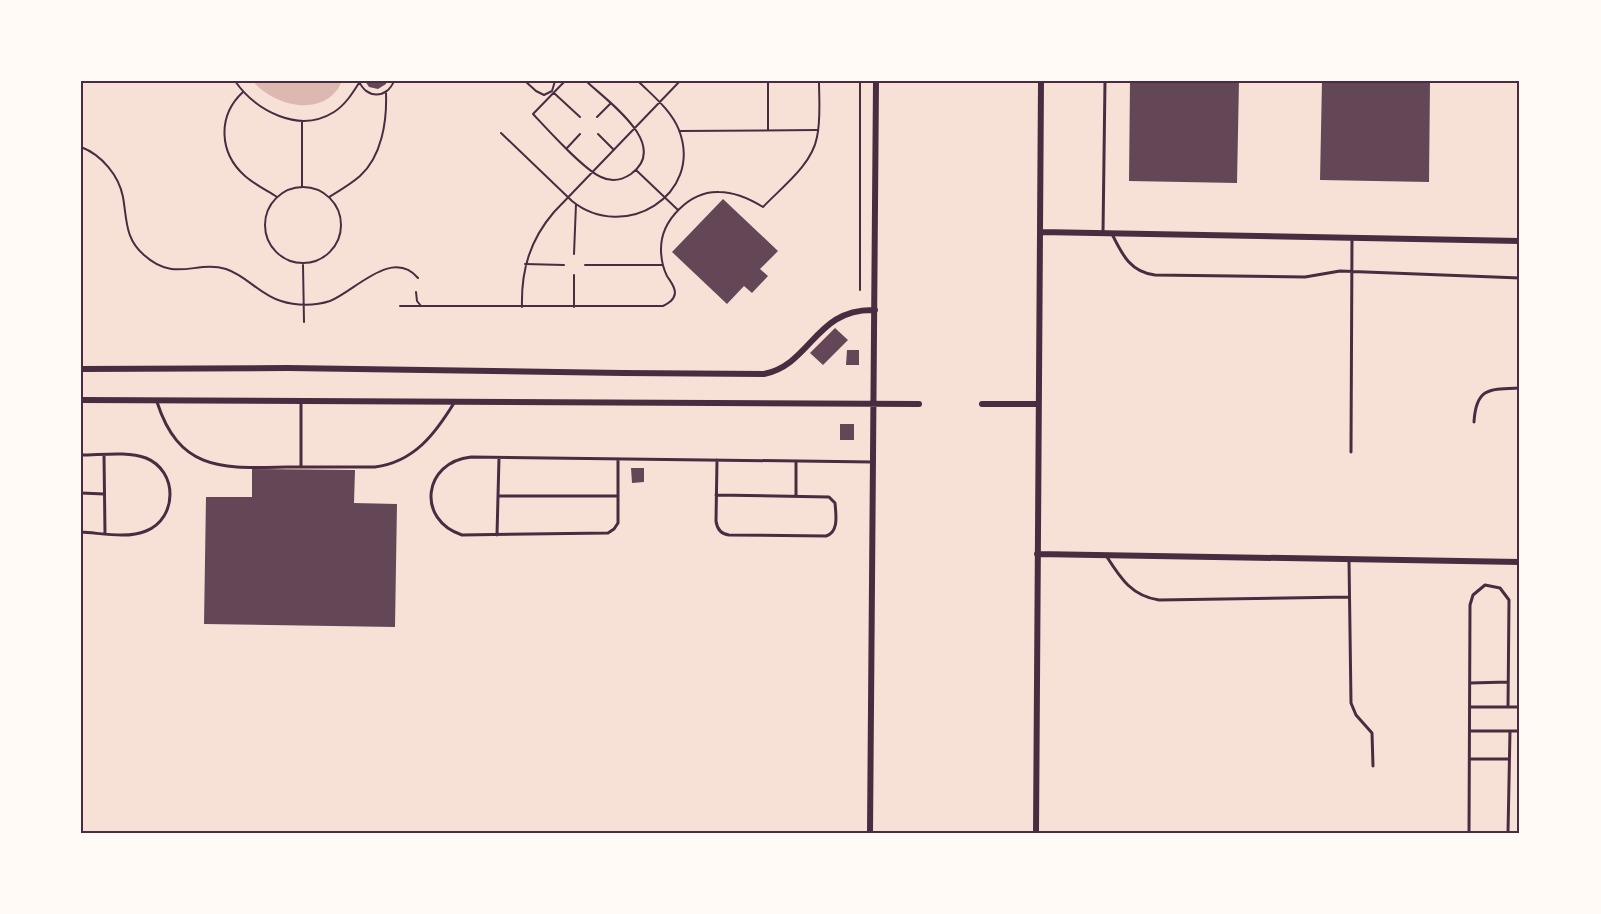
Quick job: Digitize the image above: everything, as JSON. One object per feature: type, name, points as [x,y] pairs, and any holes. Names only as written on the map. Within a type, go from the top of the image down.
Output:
[{"type":"street","points":[[870,833],[876,81]]},
{"type":"street","points":[[1036,833],[1041,81]]},
{"type":"street","points":[[1040,231],[1520,241]]},
{"type":"street","points":[[81,369],[288,368],[764,374],[779,370],[793,361],[820,331],[837,319],[861,311],[875,310]]},
{"type":"street","points":[[81,400],[919,404]]},
{"type":"street","points":[[982,404],[1038,404]]},
{"type":"street","points":[[1037,554],[1520,562]]},
{"type":"lane","points":[[1103,233],[1105,81]]},
{"type":"lane","points":[[1111,233],[1127,262],[1146,274],[1305,277],[1334,272],[1352,272],[1520,278]]},
{"type":"lane","points":[[1351,452],[1352,237]]},
{"type":"lane","points":[[1474,422],[1476,404],[1484,393],[1493,389],[1520,388]]},
{"type":"lane","points":[[156,400],[171,434],[183,447],[206,461],[230,468],[375,467],[396,463],[413,453],[430,437],[455,402]]},
{"type":"lane","points":[[301,467],[302,401]]},
{"type":"lane","points":[[81,455],[132,456],[148,459],[161,469],[171,491],[169,507],[154,527],[139,533],[81,532]]},
{"type":"lane","points":[[104,455],[105,533]]},
{"type":"lane","points":[[618,459],[618,523],[608,533],[462,535],[447,528],[433,509],[431,492],[441,470],[455,461],[471,457],[873,462]]},
{"type":"lane","points":[[497,536],[499,458]]},
{"type":"lane","points":[[716,495],[829,496],[835,505],[835,526],[831,535],[726,535],[716,525],[716,495],[717,460]]},
{"type":"lane","points":[[796,461],[796,496]]},
{"type":"lane","points":[[81,493],[104,494]]},
{"type":"lane","points":[[498,496],[618,496]]},
{"type":"lane","points":[[1106,555],[1126,585],[1141,596],[1159,600],[1349,597]]},
{"type":"lane","points":[[1349,560],[1351,703],[1356,715],[1372,733],[1373,766]]},
{"type":"lane","points":[[1469,833],[1471,600],[1480,587],[1490,585],[1504,591],[1509,600],[1508,707]]},
{"type":"lane","points":[[1470,683],[1508,682]]},
{"type":"lane","points":[[1470,707],[1520,707]]},
{"type":"lane","points":[[1470,731],[1520,731]]},
{"type":"lane","points":[[1508,833],[1510,731]]},
{"type":"lane","points":[[1470,759],[1509,759]]},
{"type":"path","points":[[235,81],[253,102],[270,112],[302,120],[320,117],[335,111],[345,102],[359,82]]},
{"type":"path","points":[[359,82],[362,89],[373,95],[386,93],[394,81]]},
{"type":"path","points":[[525,81],[540,94],[553,92]]},
{"type":"path","points":[[553,92],[555,81]]},
{"type":"path","points":[[565,81],[533,114],[592,172],[614,180],[629,176],[636,170],[643,157],[644,149],[640,134],[586,81]]},
{"type":"path","points":[[501,134],[576,204],[596,214],[615,218],[628,217],[651,208],[665,197],[674,186],[681,167],[682,146],[679,131],[672,117],[638,81]]},
{"type":"path","points":[[522,307],[522,281],[525,264],[540,229],[680,81]]},
{"type":"path","points":[[400,306],[663,306],[672,300],[675,293],[663,265],[662,237],[667,225],[678,210],[696,197],[709,192],[733,193],[764,207],[808,159],[816,143],[819,81]]},
{"type":"path","points":[[860,81],[860,290]]},
{"type":"path","points":[[768,82],[768,130]]},
{"type":"path","points":[[243,92],[228,112],[224,128],[225,144],[232,160],[244,175],[277,197]]},
{"type":"path","points":[[553,92],[580,117]]},
{"type":"path","points":[[329,197],[360,176],[376,153],[383,132],[386,93]]},
{"type":"path","points":[[597,117],[610,104]]},
{"type":"path","points":[[302,120],[302,187]]},
{"type":"path","points":[[679,131],[818,130]]},
{"type":"path","points":[[567,148],[580,134]]},
{"type":"path","points":[[598,134],[614,149]]},
{"type":"path","points":[[81,147],[104,163],[117,180],[123,196],[128,232],[135,246],[150,260],[165,267],[182,270],[212,267],[228,270],[241,276],[258,290],[291,304],[330,301],[375,272],[383,270],[399,268],[418,278]]},
{"type":"path","points":[[636,170],[678,210]]},
{"type":"path","points":[[302,187],[320,191],[329,197],[339,212],[341,220],[339,238],[328,254],[303,264],[285,259],[271,247],[264,221],[271,204],[277,197],[284,192],[302,187]]},
{"type":"path","points":[[574,254],[576,204]]},
{"type":"path","points":[[81,254],[81,272]]},
{"type":"path","points":[[303,264],[304,322]]},
{"type":"path","points":[[525,264],[564,265]]},
{"type":"path","points":[[585,265],[663,265]]},
{"type":"path","points":[[574,275],[574,307]]},
{"type":"path","points":[[416,292],[417,301],[422,306]]},
{"type":"shaded area","points":[[253,81],[342,81],[334,93],[324,101],[312,105],[299,105],[274,97]]},
{"type":"building","points":[[365,81],[386,81],[386,84],[378,89],[369,87]]},
{"type":"building","points":[[1130,81],[1239,81],[1237,183],[1129,181]]},
{"type":"building","points":[[1322,81],[1430,81],[1429,182],[1320,180]]},
{"type":"building","points":[[723,199],[778,251],[760,269],[768,276],[752,293],[744,286],[727,304],[672,252]]},
{"type":"building","points":[[835,328],[848,340],[823,365],[810,353]]},
{"type":"building","points":[[847,350],[859,350],[859,365],[846,365]]},
{"type":"building","points":[[840,424],[854,424],[854,440],[840,440]]},
{"type":"building","points":[[631,468],[644,468],[644,482],[632,483]]},
{"type":"building","points":[[252,469],[355,470],[354,503],[397,504],[395,627],[204,624],[206,497],[252,497]]}]
